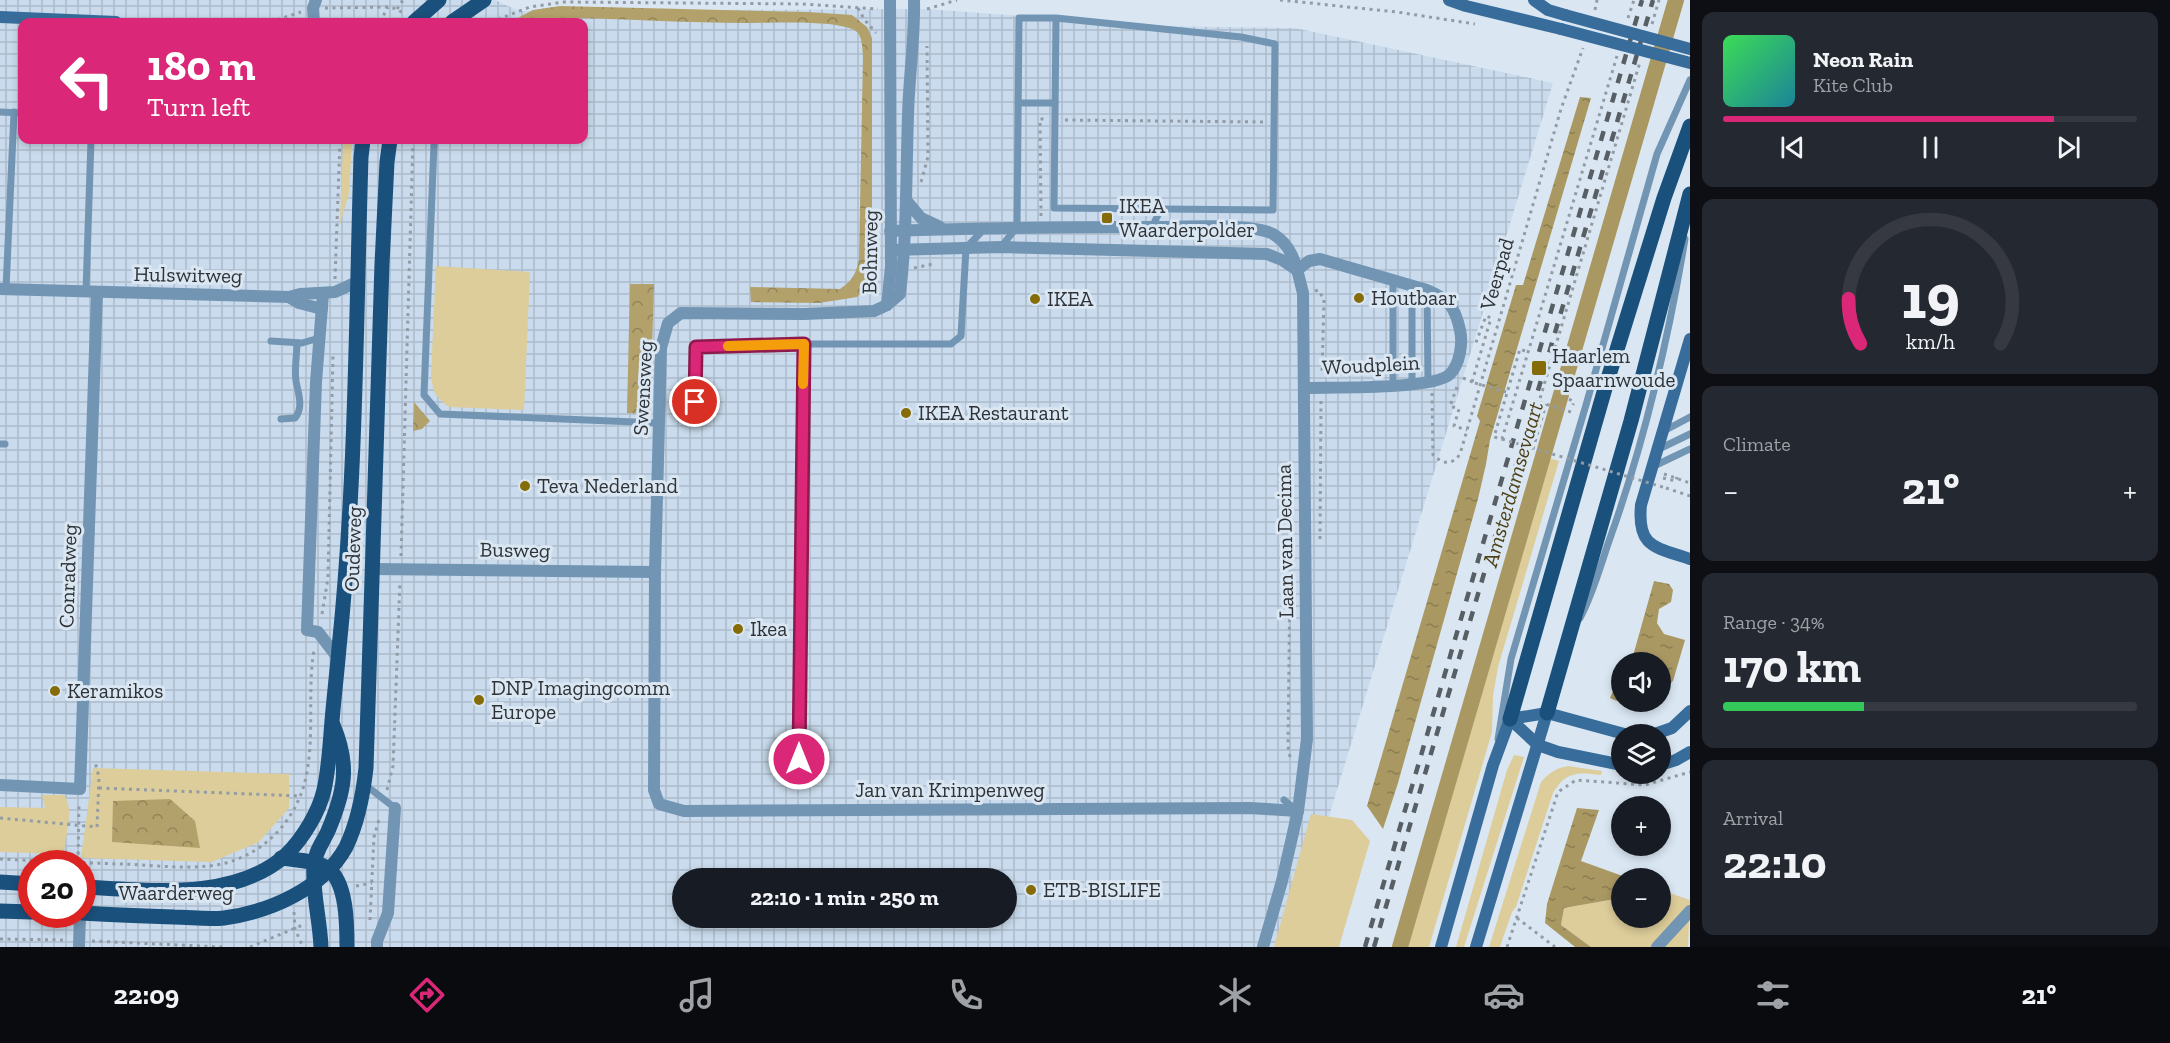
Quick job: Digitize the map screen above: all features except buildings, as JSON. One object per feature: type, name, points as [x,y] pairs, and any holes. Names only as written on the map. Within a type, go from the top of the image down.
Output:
[{"type":"main road","points":[[419,18],[439,0]]},
{"type":"main road","points":[[458,18],[484,0]]},
{"type":"main road","points":[[1449,0],[1690,63]]},
{"type":"main road","points":[[1534,0],[1548,10],[1690,49]]},
{"type":"main road","points":[[0,17],[23,18]]},
{"type":"main road","points":[[1441,947],[1493,765],[1510,719],[1606,385],[1664,198],[1690,126]]},
{"type":"main road","name":"Oudeweg","points":[[281,858],[288,853],[305,830],[320,803],[324,790],[332,722],[347,568],[363,144]]},
{"type":"main road","name":"Oudeweg","points":[[332,722],[343,752],[343,783],[336,812],[318,849],[321,866],[345,848],[352,833],[364,784],[374,569],[382,264],[389,144]]},
{"type":"main road","points":[[1476,947],[1538,745],[1631,421],[1690,194]]},
{"type":"main road","points":[[1690,339],[1641,505],[1641,530],[1647,542],[1690,559]]},
{"type":"main road","points":[[1671,728],[1690,711]]},
{"type":"main road","points":[[1510,719],[1547,713],[1611,730]]},
{"type":"main road","points":[[1510,719],[1538,745],[1558,752],[1611,763]]},
{"type":"main road","points":[[1671,762],[1690,752]]},
{"type":"main road","points":[[281,858],[321,866],[339,883],[346,912],[347,947]]},
{"type":"main road","name":"Waarderweg","points":[[96,887],[177,890],[221,886],[248,878],[281,858]]},
{"type":"main road","name":"Waarderweg","points":[[96,914],[222,918],[275,905],[314,882],[321,866]]},
{"type":"main road","points":[[0,882],[18,883]]},
{"type":"main road","points":[[314,882],[321,947]]},
{"type":"main road","points":[[0,911],[18,912]]},
{"type":"street","points":[[314,18],[313,8],[316,0]]},
{"type":"street","name":"Bohnweg","points":[[887,305],[891,250],[890,0]]},
{"type":"street","name":"Bohnweg","points":[[887,305],[900,294],[904,250],[914,0]]},
{"type":"street","name":"Laan van Decima","points":[[906,199],[921,218],[931,225],[947,229]]},
{"type":"street","name":"Laan van Decima","points":[[890,231],[1017,227],[1258,229],[1282,240],[1294,255],[1303,293],[1307,739],[1298,811]]},
{"type":"street","points":[[891,250],[1001,247],[1267,254],[1297,270]]},
{"type":"street","name":"Woudplein","points":[[1297,270],[1309,261],[1320,258],[1427,290],[1439,295],[1452,305],[1462,337],[1458,376],[1393,386],[1304,388]]},
{"type":"street","name":"Hulswitweg","points":[[3,289],[289,297],[300,294],[329,293],[357,282]]},
{"type":"street","name":"Conradweg","points":[[80,789],[92,292]]},
{"type":"street","name":"Oudeweg","points":[[329,293],[322,309],[319,338],[307,630],[318,632],[338,658]]},
{"type":"street","name":"Hulswitweg","points":[[289,297],[299,303],[322,309]]},
{"type":"street","name":"Swensweg","points":[[655,572],[661,348],[668,323],[681,313],[804,314],[874,311],[887,305]]},
{"type":"street","name":"Busweg","points":[[374,569],[655,572]]},
{"type":"street","name":"Jan van Krimpenweg","points":[[655,572],[654,790],[659,804],[684,811],[1250,808],[1298,811]]},
{"type":"street","points":[[0,785],[80,789]]},
{"type":"street","points":[[377,944],[388,913],[395,808]]},
{"type":"street","points":[[1263,947],[1282,881],[1298,811]]},
{"type":"street","points":[[1657,947],[1690,911]]},
{"type":"street","points":[[79,944],[80,928]]},
{"type":"lane","points":[[1001,247],[1017,227],[1019,18],[1056,18],[1240,37],[1275,44],[1273,210],[1054,208],[1056,18]]},
{"type":"lane","points":[[1493,765],[1511,659],[1657,154],[1690,80]]},
{"type":"lane","points":[[1018,104],[1055,103]]},
{"type":"lane","points":[[0,112],[18,112]]},
{"type":"lane","name":"Hulswitweg","points":[[3,289],[14,112]]},
{"type":"lane","points":[[91,144],[92,292]]},
{"type":"lane","points":[[436,144],[424,395],[440,414],[659,423]]},
{"type":"lane","points":[[1564,650],[1586,608],[1635,461],[1675,297],[1690,202]]},
{"type":"lane","points":[[1152,227],[1161,209]]},
{"type":"lane","points":[[695,402],[696,347],[951,344],[961,336],[966,248],[985,228]]},
{"type":"lane","points":[[1393,386],[1394,279]]},
{"type":"lane","points":[[1412,284],[1412,384]]},
{"type":"lane","points":[[1427,290],[1430,382]]},
{"type":"lane","points":[[271,341],[297,343],[319,338]]},
{"type":"lane","points":[[281,419],[295,418],[299,412],[300,393],[296,381],[297,343]]},
{"type":"lane","points":[[799,782],[804,344]]},
{"type":"lane","points":[[1662,432],[1690,417]]},
{"type":"lane","points":[[1657,450],[1690,434]]},
{"type":"lane","points":[[1652,467],[1690,449]]},
{"type":"lane","points":[[364,784],[395,808]]},
{"type":"lane","points":[[1284,800],[1298,811]]},
{"type":"path","points":[[397,9],[401,0]]},
{"type":"path","points":[[1280,0],[1407,13],[1481,25]]},
{"type":"path","points":[[1594,11],[1598,0]]},
{"type":"path","points":[[1627,22],[1634,0]]},
{"type":"path","points":[[1648,34],[1659,0]]},
{"type":"path","points":[[502,18],[530,8],[564,2],[803,4],[858,8]]},
{"type":"path","points":[[382,18],[388,7]]},
{"type":"path","points":[[921,190],[921,181],[928,157],[927,43]]},
{"type":"path","name":"Veerpad","points":[[1430,382],[1433,455],[1449,464],[1454,462],[1460,454],[1561,109],[1585,43]]},
{"type":"path","points":[[1502,439],[1617,56]]},
{"type":"path","points":[[1571,412],[1539,402],[1642,57]]},
{"type":"path","points":[[1041,227],[1040,118],[1274,122]]},
{"type":"path","points":[[329,293],[340,144]]},
{"type":"path","points":[[377,944],[370,922],[374,837],[393,766],[413,144]]},
{"type":"path","points":[[919,268],[920,249]]},
{"type":"path","points":[[1473,350],[1486,316],[1491,318],[1473,382]]},
{"type":"path","points":[[1525,351],[1520,349],[1494,437],[1690,496]]},
{"type":"path","name":"Oudeweg","points":[[318,632],[328,578],[333,351]]},
{"type":"path","points":[[1467,430],[1454,426],[1459,409],[1450,406],[1458,376],[1516,394]]},
{"type":"path","points":[[1569,399],[1574,402]]},
{"type":"path","points":[[1533,449],[1546,404]]},
{"type":"path","points":[[1652,467],[1657,469],[1656,472],[1690,483]]},
{"type":"path","points":[[1660,477],[1676,481],[1677,477]]},
{"type":"path","points":[[96,863],[211,866],[251,853],[279,830],[293,814],[301,796],[309,759],[313,657],[318,632]]},
{"type":"path","points":[[0,818],[97,827],[99,777],[93,758],[81,758]]},
{"type":"path","points":[[1507,947],[1558,792],[1576,780],[1645,785],[1690,772]]},
{"type":"path","points":[[99,788],[301,796]]},
{"type":"path","points":[[78,850],[80,789]]},
{"type":"path","points":[[0,860],[18,860]]},
{"type":"path","points":[[1516,918],[1555,947]]},
{"type":"path","points":[[250,947],[295,930],[303,947]]},
{"type":"path","points":[[0,939],[79,944],[223,947]]},
{"type":"shaded area","points":[[0,0],[495,0],[519,11],[927,9],[1154,26],[1295,28],[1553,83],[1289,947],[0,947]]},
{"type":"shaded area","points":[[343,144],[352,144],[349,193],[340,224]]},
{"type":"shaded area","points":[[436,266],[530,272],[524,410],[449,407],[436,394],[431,375]]},
{"type":"shaded area","points":[[1546,457],[1559,461],[1498,667],[1493,696],[1492,732],[1429,947],[1405,947]]},
{"type":"shaded area","points":[[1514,755],[1524,757],[1464,947],[1456,947],[1507,770]]},
{"type":"shaded area","points":[[1568,766],[1602,771],[1601,775],[1586,773],[1568,777],[1553,793],[1516,907],[1512,912],[1500,947],[1489,947],[1541,782],[1553,771]]},
{"type":"shaded area","points":[[93,768],[289,774],[289,808],[259,842],[212,862],[96,858],[96,850],[82,850]]},
{"type":"shaded area","points":[[42,795],[64,795],[69,808],[65,850],[0,852],[0,807],[45,808]]},
{"type":"shaded area","points":[[1311,814],[1352,820],[1370,841],[1339,947],[1274,947]]},
{"type":"shaded area","points":[[1671,893],[1690,900],[1688,947],[1591,947],[1561,925],[1564,908],[1611,900],[1611,928],[1671,928]]},
{"type":"green space","points":[[560,6],[808,12],[852,15],[867,27],[872,38],[872,261],[870,284],[857,297],[819,303],[751,302],[750,287],[840,289],[853,277],[859,260],[863,56],[861,40],[856,31],[830,24],[518,18],[533,10]]},
{"type":"green space","points":[[630,284],[654,284],[650,414],[627,413]]},
{"type":"green space","points":[[414,402],[430,421],[422,429],[413,431]]},
{"type":"green space","points":[[170,799],[195,821],[200,848],[112,842],[113,801]]},
{"type":"water","points":[[1580,97],[1591,98],[1490,440],[1478,499],[1383,829],[1367,806],[1480,421],[1477,416],[1516,285],[1523,285]]},
{"type":"water","points":[[1654,581],[1669,584],[1673,590],[1671,602],[1659,609],[1657,623],[1664,634],[1685,640],[1673,681],[1671,683],[1671,652],[1634,652]]},
{"type":"water","points":[[1577,808],[1599,810],[1581,861],[1611,872],[1611,900],[1564,908],[1561,925],[1591,947],[1575,947],[1545,923],[1547,904]]},
{"type":"waterway","name":"Amsterdamsevaart","points":[[1400,947],[1676,0]]},
{"type":"railway","points":[[1365,947],[1642,0]]},
{"type":"railway","points":[[1374,947],[1653,0]]},
{"type":"slow traffic","points":[[728,346],[804,344],[803,384]]},
{"type":"place","name":"IKEA Waarderpolder","points":[[1107,218]]},
{"type":"place","name":"Houtbaar","points":[[1359,298]]},
{"type":"place","name":"IKEA","points":[[1035,299]]},
{"type":"place","name":"Haarlem Spaarnwoude","points":[[1539,368]]},
{"type":"place","name":"IKEA Restaurant","points":[[906,413]]},
{"type":"place","name":"Teva Nederland","points":[[525,486]]},
{"type":"place","name":"Ikea","points":[[738,629]]},
{"type":"place","name":"Keramikos","points":[[55,691]]},
{"type":"place","name":"DNP Imagingcomm Europe","points":[[479,700]]},
{"type":"place","name":"ETB-BISLIFE","points":[[1031,890]]},
{"type":"route","points":[[695,402],[696,347],[804,344],[799,759]]}]
